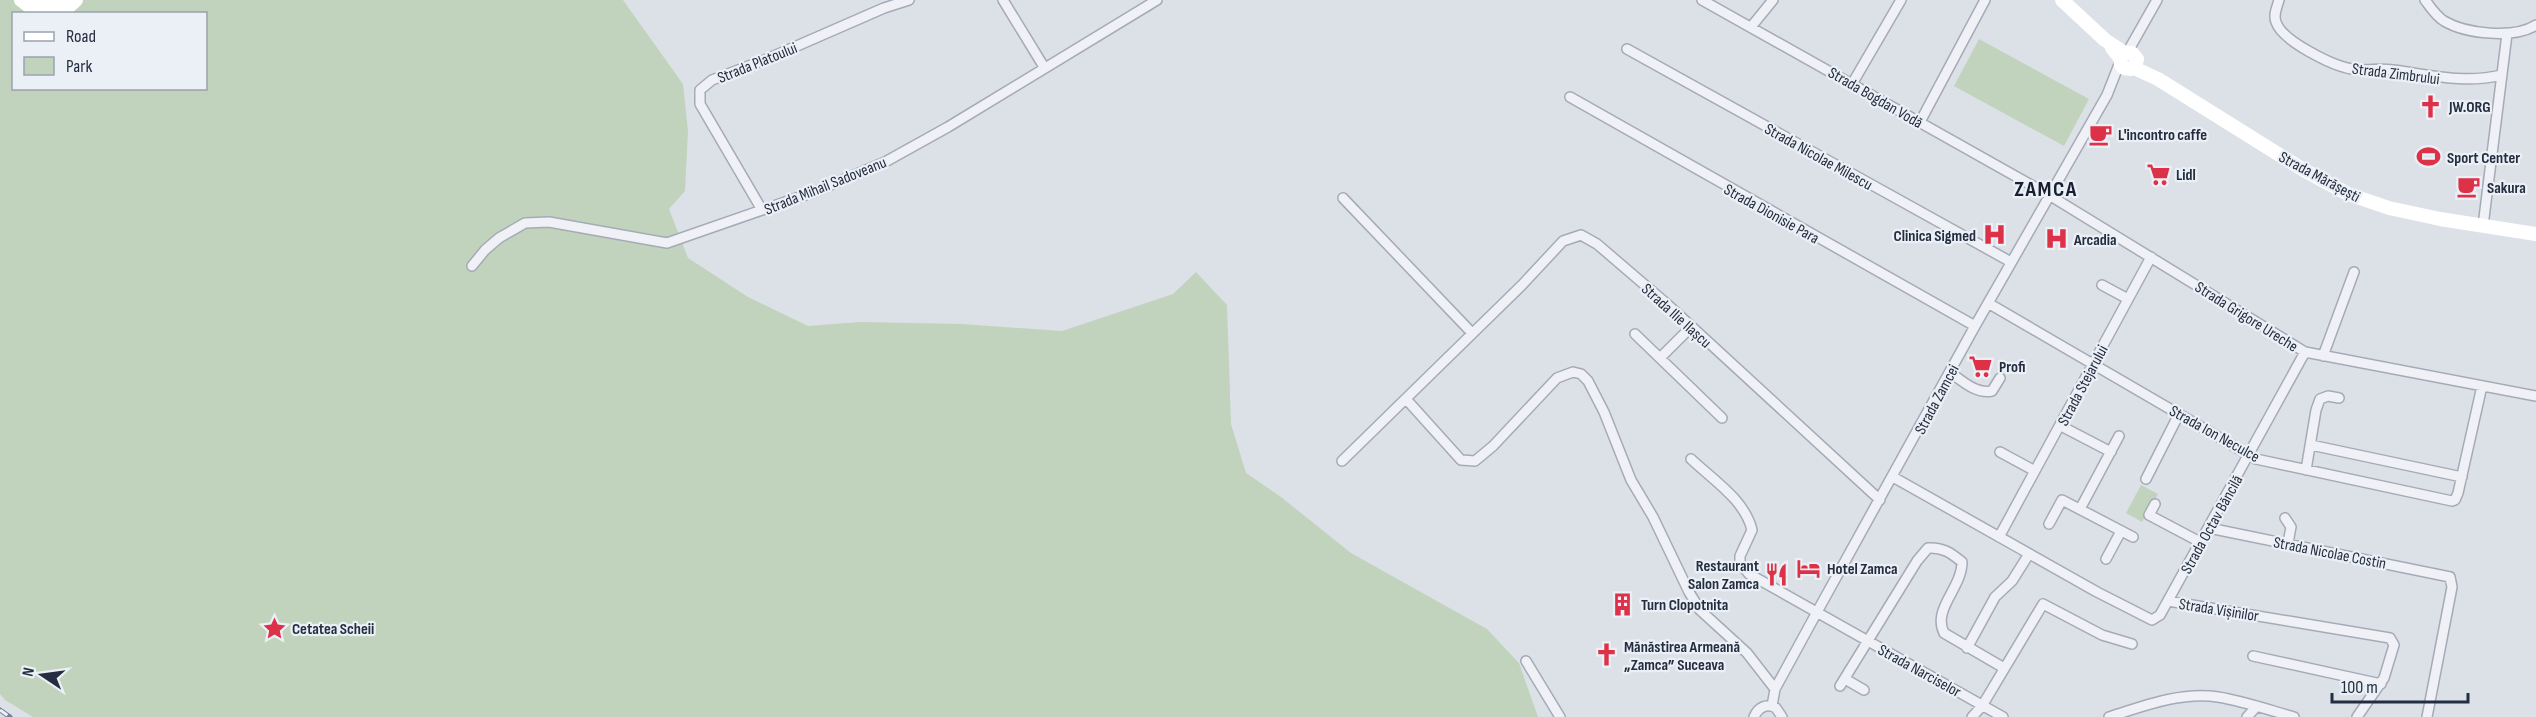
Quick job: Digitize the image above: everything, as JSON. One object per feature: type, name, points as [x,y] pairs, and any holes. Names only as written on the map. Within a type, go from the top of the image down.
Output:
[{"type":"street","points":[[21,0],[40,12]]},
{"type":"street","points":[[36,0],[50,5],[63,0]]},
{"type":"street","points":[[53,12],[66,9],[76,0]]},
{"type":"street","name":"Strada Platoului","points":[[762,210],[700,104],[700,90],[712,81],[884,8],[909,0]]},
{"type":"street","points":[[1003,0],[1044,67]]},
{"type":"street","name":"Strada Mihail Sadoveanu","points":[[472,267],[485,249],[499,238],[525,224],[549,222],[668,243],[814,192],[885,162],[948,127],[1157,0]]},
{"type":"street","name":"Strada Bogdan Vodă","points":[[1702,0],[2049,195]]},
{"type":"street","points":[[1751,27],[1773,0]]},
{"type":"street","points":[[1852,84],[1901,0]]},
{"type":"street","points":[[1920,123],[1985,0]]},
{"type":"street","name":"Strada Mărășești","points":[[2062,0],[2128,60],[2302,169],[2348,194],[2401,211],[2536,234]]},
{"type":"street","name":"Strada Zamcei","points":[[1772,706],[1775,690],[1817,612],[2011,262],[2128,60],[2140,30],[2157,0]]},
{"type":"street","name":"Strada Zimbrului","points":[[2279,0],[2274,15],[2276,23],[2289,39],[2343,67],[2377,68],[2468,81],[2502,75]]},
{"type":"street","points":[[2425,0],[2435,14],[2445,22],[2469,29],[2507,34],[2530,29],[2536,25]]},
{"type":"street","points":[[2483,226],[2507,34]]},
{"type":"street","name":"Strada Nicolae Milescu","points":[[1627,49],[2011,262]]},
{"type":"street","name":"Strada Dionisie Para","points":[[1570,97],[1975,326]]},
{"type":"street","name":"Strada Grigore Ureche","points":[[2049,195],[2305,352],[2536,396]]},
{"type":"street","points":[[1343,198],[1472,333]]},
{"type":"street","name":"Strada Ilie Ilașcu","points":[[1342,461],[1563,241],[1581,235],[1597,244],[1691,327],[1880,500]]},
{"type":"street","name":"Strada Stejarului","points":[[1999,537],[2151,257]]},
{"type":"street","points":[[2323,356],[2354,272]]},
{"type":"street","points":[[2102,285],[2128,299]]},
{"type":"street","name":"Strada Ion Neculce","points":[[1988,303],[2249,455],[2270,463],[2452,501],[2457,498],[2482,386]]},
{"type":"street","points":[[1660,358],[1691,327]]},
{"type":"street","points":[[1635,334],[1722,418]]},
{"type":"street","name":"Strada Octav Băncilă","points":[[2168,601],[2305,352]]},
{"type":"street","points":[[1406,399],[1461,460],[1475,461],[1494,446],[1557,378],[1573,372],[1581,374],[1588,381],[1604,412],[1630,480],[1653,518],[1700,610],[1747,653],[1775,690]]},
{"type":"street","points":[[1950,372],[1976,390],[1985,392],[1992,391],[2000,378]]},
{"type":"street","points":[[2306,470],[2320,399],[2328,396],[2339,398]]},
{"type":"street","points":[[2146,479],[2179,414]]},
{"type":"street","points":[[2061,426],[2110,452]]},
{"type":"street","points":[[2080,509],[2119,436]]},
{"type":"street","points":[[2311,445],[2462,477]]},
{"type":"street","points":[[2000,452],[2035,471]]},
{"type":"street","name":"Strada Narciselor","points":[[1691,459],[1747,514],[1752,530],[1740,556],[1740,563],[1745,570],[2003,717]]},
{"type":"street","name":"Strada Vișinilor","points":[[1893,477],[2152,620],[2160,615],[2168,601],[2390,638],[2394,645],[2393,654],[2381,684],[2357,717]]},
{"type":"street","points":[[2049,524],[2062,500],[2133,537]]},
{"type":"street","points":[[2155,504],[2149,516],[2200,542]]},
{"type":"street","points":[[2285,518],[2291,527],[2289,543]]},
{"type":"street","name":"Strada Nicolae Costin","points":[[2209,528],[2450,577],[2452,587],[2427,717]]},
{"type":"street","points":[[2106,559],[2121,531]]},
{"type":"street","name":"Strada Narciselor","points":[[1868,641],[1922,553],[1928,548],[1938,548],[1952,553],[1962,562],[1962,573],[1941,614],[1940,624],[1944,633],[2004,668]]},
{"type":"street","points":[[1967,648],[1995,597],[2012,581],[2029,554]]},
{"type":"street","points":[[1971,717],[1982,706],[2043,604],[2102,635],[2132,644]]},
{"type":"street","points":[[1864,690],[1843,683],[1868,641]]},
{"type":"street","points":[[2253,656],[2381,684]]},
{"type":"street","points":[[1526,661],[1560,717]]},
{"type":"street","points":[[2109,717],[2151,703],[2196,696],[2217,696],[2294,717]]},
{"type":"street","points":[[1754,717],[1762,707],[1772,706],[1780,712],[1782,717]]},
{"type":"street","points":[[2247,717],[2257,706]]},
{"type":"green space","points":[[0,0],[18,0],[37,12],[12,12],[12,90],[207,90],[207,12],[63,12],[80,0],[623,0],[683,84],[688,131],[685,191],[669,209],[688,258],[748,297],[808,326],[860,322],[962,324],[1062,331],[1173,294],[1196,272],[1227,305],[1231,424],[1246,473],[1281,497],[1351,553],[1487,629],[1519,663],[1538,717],[33,717],[5,700],[0,694]]},
{"type":"green space","points":[[1979,39],[2089,99],[2064,146],[1954,86]]},
{"type":"green space","points":[[2141,485],[2158,494],[2142,522],[2126,513]]},
{"type":"railway","points":[[0,710],[10,717]]},
{"type":"place","name":"JW.ORG","points":[[2431,106]]},
{"type":"place","name":"L'incontro caffe","points":[[2100,134]]},
{"type":"place","name":"Sport Center","points":[[2429,157]]},
{"type":"place","name":"Lidl","points":[[2158,174]]},
{"type":"place","name":"Sakura","points":[[2469,187]]},
{"type":"place","name":"Clinica Sigmed","points":[[1994,235]]},
{"type":"place","name":"Arcadia","points":[[2056,239]]},
{"type":"place","name":"Profi","points":[[1981,366]]},
{"type":"place","name":"Hotel Zamca","points":[[1809,568]]},
{"type":"place","name":"Restaurant Salon Zamca","points":[[1777,574]]},
{"type":"place","name":"Turn Clopotnita","points":[[1623,604]]},
{"type":"place","name":"Cetatea Scheii","points":[[274,628]]},
{"type":"place","name":"Mănăstirea Armeană „Zamca” Suceava","points":[[1606,655]]},
{"type":"district","name":"ZAMCA","points":[[2046,188]]}]
